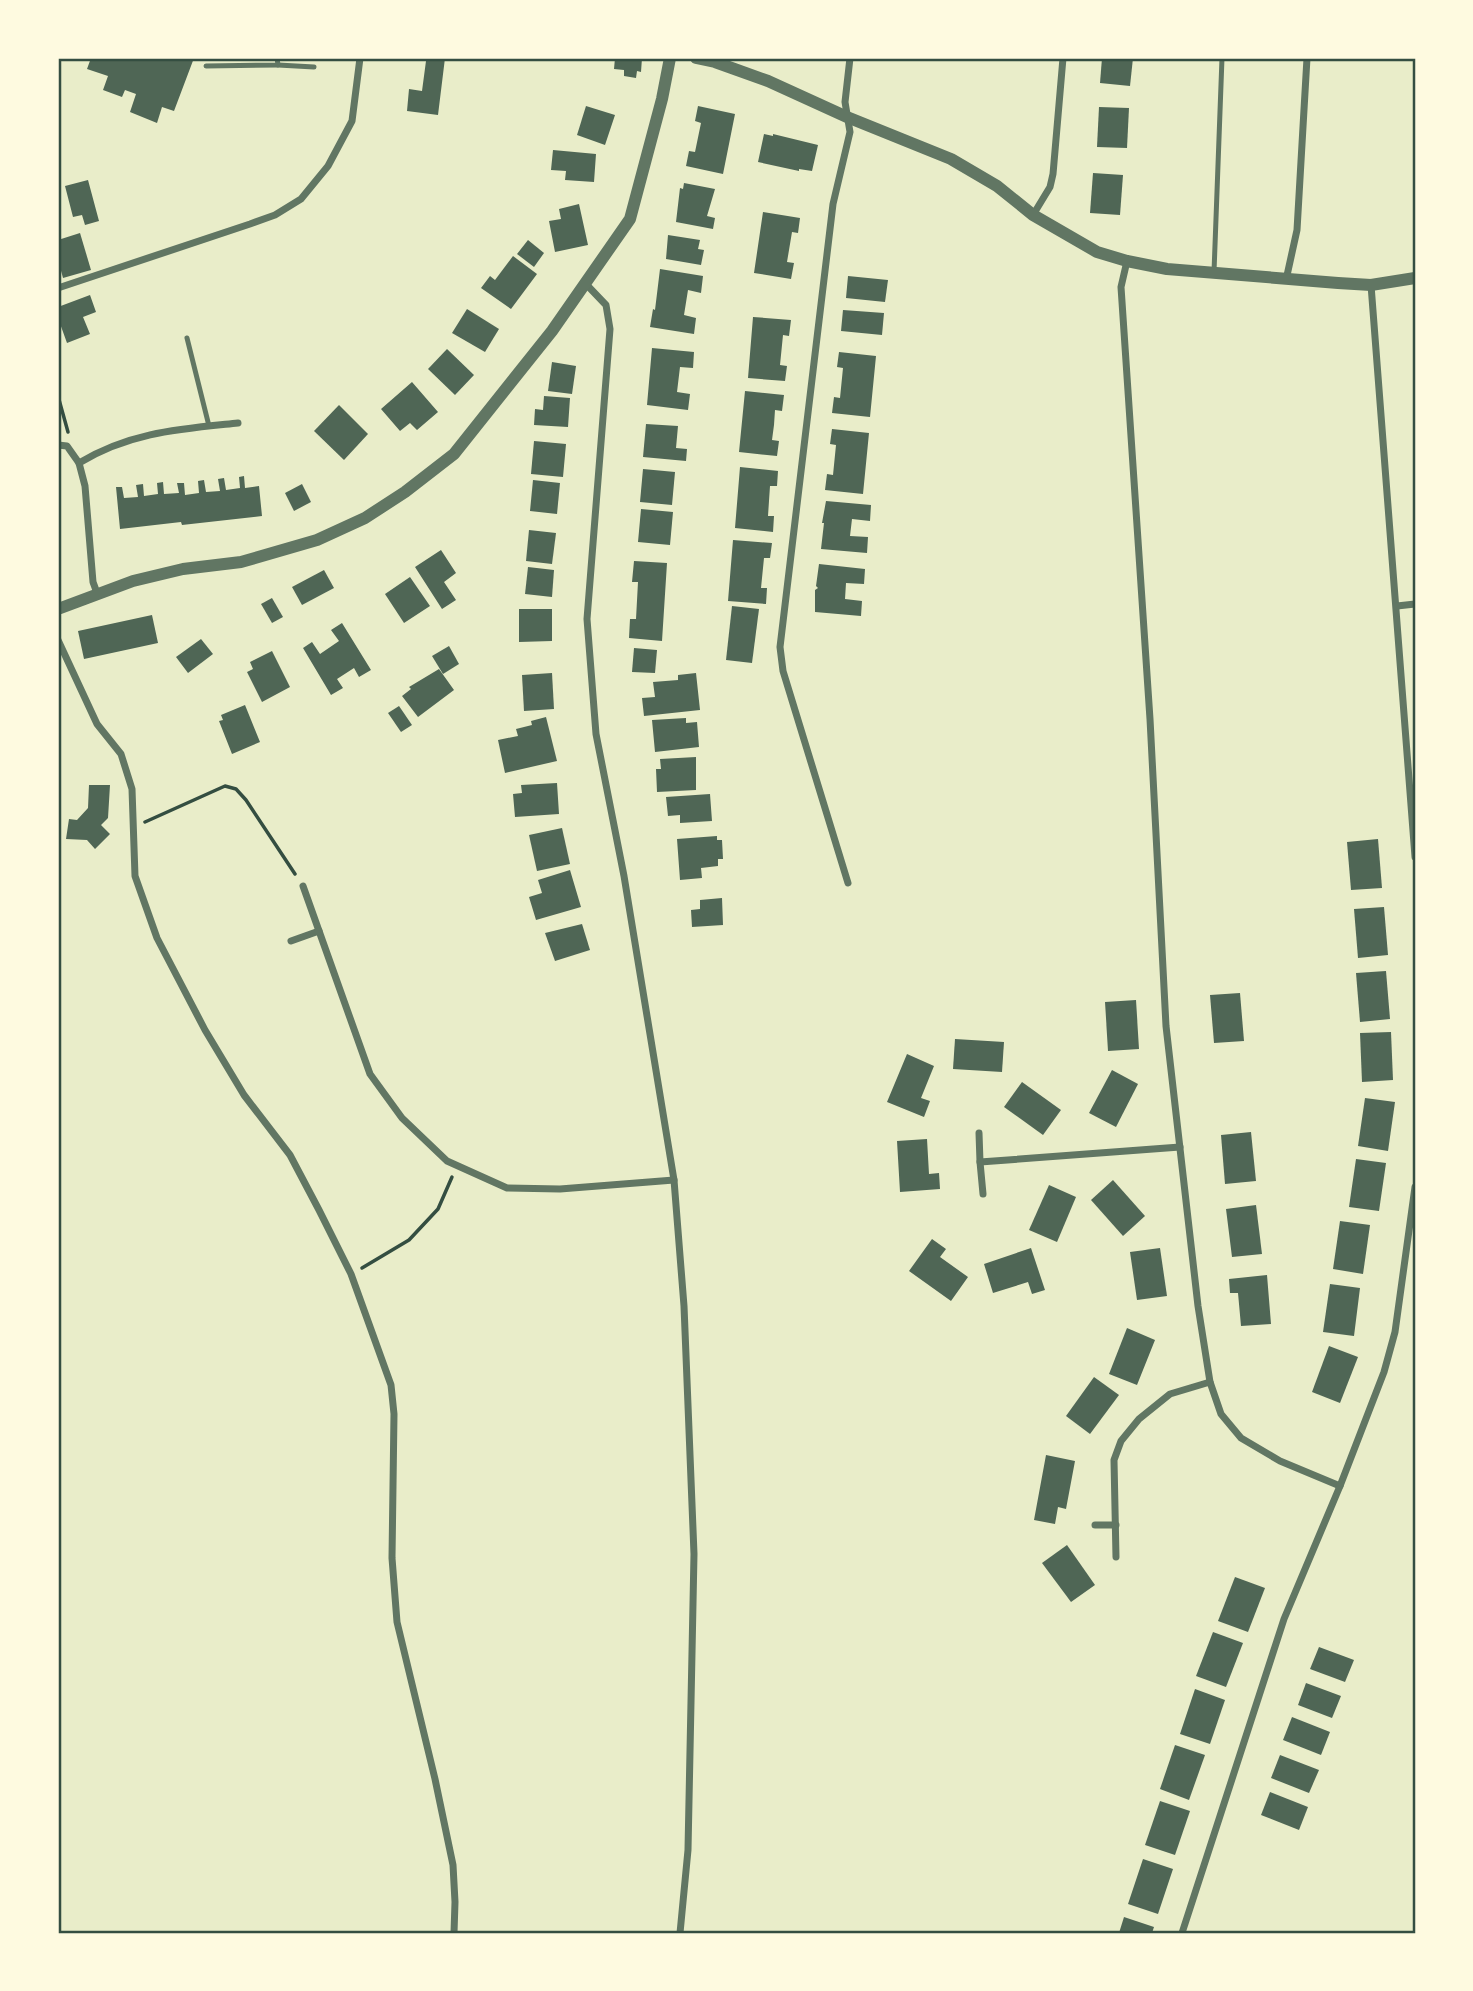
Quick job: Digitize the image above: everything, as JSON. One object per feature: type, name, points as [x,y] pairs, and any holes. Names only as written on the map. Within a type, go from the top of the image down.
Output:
[{"type":"street","points":[[58,288],[275,215],[301,199],[328,166],[352,121],[360,58]]},
{"type":"street","points":[[58,609],[133,581],[183,569],[241,562],[317,540],[365,518],[405,492],[454,454],[536,352],[630,219],[660,111],[670,58]]},
{"type":"street","points":[[696,58],[768,81],[847,117],[951,159],[997,186],[1033,215],[1097,252],[1167,269],[1286,280],[1371,285],[1415,278]]},
{"type":"street","points":[[848,883],[783,671],[780,647],[833,204],[850,132],[845,103],[850,58]]},
{"type":"street","points":[[1033,215],[1050,187],[1053,174],[1063,58]]},
{"type":"street","points":[[1286,280],[1297,230],[1307,58]]},
{"type":"street","points":[[1127,261],[1121,287],[1150,719],[1166,1026],[1198,1306],[1210,1382],[1221,1414],[1241,1438],[1280,1461],[1340,1486]]},
{"type":"street","points":[[586,283],[606,305],[610,329],[587,619],[596,734],[624,876],[674,1180],[684,1306],[694,1554],[688,1850],[680,1933]]},
{"type":"street","points":[[1371,285],[1415,857]]},
{"type":"street","points":[[79,463],[127,439],[238,423]]},
{"type":"street","points":[[58,445],[67,446],[79,463],[85,486],[93,582],[97,593]]},
{"type":"street","points":[[1397,606],[1415,604]]},
{"type":"street","points":[[58,640],[97,724],[121,754],[132,789],[135,876],[157,938],[205,1030],[244,1095],[290,1155],[351,1274],[391,1385],[394,1414],[392,1558],[397,1622],[453,1865],[454,1933]]},
{"type":"street","points":[[303,887],[370,1074],[402,1118],[447,1161],[507,1188],[560,1189],[674,1180]]},
{"type":"street","points":[[291,941],[319,931]]},
{"type":"street","points":[[979,1133],[983,1194]]},
{"type":"street","points":[[981,1162],[1180,1147]]},
{"type":"street","points":[[1182,1933],[1284,1619],[1340,1486],[1384,1371],[1395,1332],[1415,1187]]},
{"type":"street","points":[[1116,1557],[1114,1460],[1121,1441],[1139,1419],[1170,1394],[1210,1382]]},
{"type":"street","points":[[1095,1525],[1116,1525]]},
{"type":"lane","points":[[1214,272],[1222,58]]},
{"type":"lane","points":[[206,66],[278,61],[314,66]]},
{"type":"lane","points":[[187,338],[209,426]]},
{"type":"path","points":[[58,396],[70,439]]},
{"type":"path","points":[[133,824],[149,821],[225,786],[236,789],[303,887]]},
{"type":"path","points":[[351,1274],[409,1240],[438,1209],[450,1179]]},
{"type":"building","points":[[91,58],[194,58],[174,111],[162,107],[157,123],[130,112],[136,94],[125,90],[122,97],[103,90],[108,76],[87,69]]},
{"type":"building","points":[[411,58],[445,58],[438,115],[407,111],[409,89],[422,91],[426,61]]},
{"type":"building","points":[[615,58],[642,58],[641,72],[637,71],[636,78],[624,76],[624,70],[614,69]]},
{"type":"building","points":[[1102,58],[1133,58],[1130,86],[1100,83]]},
{"type":"building","points":[[586,106],[615,115],[605,145],[577,135]]},
{"type":"building","points":[[698,106],[735,114],[723,174],[686,166],[689,151],[695,152],[701,123],[695,121]]},
{"type":"building","points":[[1099,107],[1129,108],[1127,148],[1097,147]]},
{"type":"building","points":[[764,134],[818,145],[812,171],[799,171],[758,162]]},
{"type":"building","points":[[553,150],[596,154],[594,182],[565,180],[566,171],[551,170]]},
{"type":"building","points":[[1093,173],[1123,175],[1120,215],[1090,213]]},
{"type":"building","points":[[88,180],[99,221],[85,225],[82,215],[73,217],[65,186]]},
{"type":"building","points":[[684,183],[715,189],[707,216],[715,218],[713,229],[676,222],[680,188],[683,189]]},
{"type":"building","points":[[579,204],[588,245],[555,252],[549,221],[561,219],[559,209]]},
{"type":"building","points":[[763,212],[800,218],[798,233],[792,232],[787,262],[794,263],[791,279],[754,273]]},
{"type":"building","points":[[80,233],[91,270],[63,278],[58,260],[58,240]]},
{"type":"building","points":[[668,235],[700,240],[698,249],[704,250],[701,265],[666,259]]},
{"type":"building","points":[[528,240],[544,253],[534,267],[517,254]]},
{"type":"building","points":[[513,256],[537,274],[511,309],[481,288],[490,276],[495,280]]},
{"type":"building","points":[[660,269],[703,276],[701,293],[688,290],[684,315],[696,318],[694,334],[650,327]]},
{"type":"building","points":[[848,276],[888,280],[885,302],[846,298]]},
{"type":"building","points":[[90,295],[96,312],[83,317],[90,334],[67,343],[58,318],[58,307]]},
{"type":"building","points":[[467,309],[499,329],[485,352],[452,333]]},
{"type":"building","points":[[843,310],[884,313],[882,335],[841,331]]},
{"type":"building","points":[[753,317],[791,320],[789,336],[783,335],[780,365],[787,366],[785,381],[748,378]]},
{"type":"building","points":[[652,348],[694,352],[693,368],[680,367],[677,392],[690,394],[688,410],[647,405]]},
{"type":"building","points":[[447,349],[474,375],[455,395],[428,369]]},
{"type":"building","points":[[839,352],[876,356],[870,417],[832,413],[834,397],[840,398],[843,368],[837,367]]},
{"type":"building","points":[[552,362],[576,366],[572,394],[548,391]]},
{"type":"building","points":[[412,382],[438,412],[417,430],[410,423],[400,431],[381,409]]},
{"type":"building","points":[[745,391],[784,395],[782,411],[775,410],[772,440],[779,441],[777,456],[739,452]]},
{"type":"building","points":[[544,396],[570,398],[568,427],[534,425],[535,409],[543,410]]},
{"type":"building","points":[[339,405],[368,434],[344,460],[314,431]]},
{"type":"building","points":[[646,424],[678,426],[676,448],[687,449],[686,461],[643,457]]},
{"type":"building","points":[[832,429],[869,433],[863,494],[825,490],[827,474],[833,475],[836,445],[830,444]]},
{"type":"building","points":[[534,441],[566,444],[563,477],[531,474]]},
{"type":"building","points":[[740,467],[778,471],[777,486],[770,486],[768,516],[774,516],[773,532],[735,528]]},
{"type":"building","points":[[643,469],[675,472],[672,505],[640,502]]},
{"type":"building","points":[[244,476],[245,488],[259,486],[262,516],[120,529],[116,487],[122,487],[124,498],[138,497],[136,485],[143,484],[144,496],[158,494],[157,483],[163,482],[164,494],[179,493],[177,483],[184,483],[185,495],[199,493],[198,481],[204,480],[206,492],[220,491],[218,479],[224,478],[226,490],[240,488],[239,477]]},
{"type":"building","points":[[533,480],[560,483],[557,514],[530,511]]},
{"type":"building","points":[[302,484],[311,502],[294,511],[285,493]]},
{"type":"building","points":[[826,501],[871,505],[870,521],[852,519],[850,536],[868,537],[867,553],[821,549]]},
{"type":"building","points":[[641,509],[673,512],[670,545],[638,542]]},
{"type":"building","points":[[529,530],[556,533],[552,564],[526,561]]},
{"type":"building","points":[[733,540],[772,543],[770,558],[764,558],[761,588],[767,588],[766,604],[728,601]]},
{"type":"building","points":[[441,550],[456,573],[444,582],[456,600],[442,609],[415,567]]},
{"type":"building","points":[[634,561],[667,563],[662,641],[629,638],[630,619],[636,619],[638,582],[632,582]]},
{"type":"building","points":[[819,564],[865,569],[864,584],[846,583],[845,599],[862,601],[861,616],[815,612]]},
{"type":"building","points":[[528,567],[554,570],[552,597],[525,594]]},
{"type":"building","points":[[324,570],[334,588],[302,605],[292,587]]},
{"type":"building","points":[[410,577],[430,606],[404,623],[385,594]]},
{"type":"building","points":[[272,598],[283,617],[272,623],[261,604]]},
{"type":"building","points":[[732,606],[759,609],[752,663],[726,660]]},
{"type":"building","points":[[519,609],[552,609],[552,641],[519,642]]},
{"type":"building","points":[[152,615],[158,643],[84,659],[78,631]]},
{"type":"building","points":[[342,623],[371,670],[359,677],[354,668],[337,679],[343,688],[331,695],[303,648],[312,642],[320,654],[339,641],[331,630]]},
{"type":"building","points":[[201,639],[213,654],[188,673],[176,657]]},
{"type":"building","points":[[449,646],[459,664],[443,674],[432,656]]},
{"type":"building","points":[[634,648],[657,650],[655,673],[632,672]]},
{"type":"building","points":[[272,651],[290,687],[262,702],[247,672],[253,669],[250,662]]},
{"type":"building","points":[[439,669],[454,690],[418,717],[402,696],[411,689],[409,687]]},
{"type":"building","points":[[552,673],[554,709],[524,711],[522,675]]},
{"type":"building","points":[[696,673],[700,710],[644,716],[642,698],[655,697],[653,682],[678,680],[678,675]]},
{"type":"building","points":[[245,705],[260,742],[232,754],[219,721],[223,720],[221,715]]},
{"type":"building","points":[[399,706],[412,725],[401,732],[388,713]]},
{"type":"building","points":[[546,717],[557,761],[505,773],[498,740],[518,736],[516,729],[532,725],[531,721]]},
{"type":"building","points":[[686,718],[686,723],[697,722],[699,747],[655,752],[652,720]]},
{"type":"building","points":[[696,757],[696,790],[657,792],[656,769],[661,769],[660,759]]},
{"type":"building","points":[[557,783],[559,814],[515,817],[513,794],[522,793],[521,785]]},
{"type":"building","points":[[89,785],[110,785],[108,818],[101,825],[110,834],[95,849],[87,840],[66,839],[69,819],[77,820],[88,808]]},
{"type":"building","points":[[710,794],[712,821],[680,823],[680,815],[668,816],[666,797]]},
{"type":"building","points":[[562,828],[570,864],[537,871],[529,835]]},
{"type":"building","points":[[717,836],[717,840],[722,840],[723,859],[718,859],[718,866],[701,868],[702,878],[680,880],[677,839]]},
{"type":"building","points":[[1378,839],[1382,888],[1351,890],[1347,842]]},
{"type":"building","points":[[570,870],[581,907],[536,920],[529,897],[542,893],[538,880]]},
{"type":"building","points":[[722,898],[723,925],[692,927],[691,910],[700,909],[700,900]]},
{"type":"building","points":[[1384,907],[1388,955],[1358,958],[1354,909]]},
{"type":"building","points":[[582,924],[590,950],[555,961],[545,933]]},
{"type":"building","points":[[1386,971],[1390,1019],[1360,1022],[1356,973]]},
{"type":"building","points":[[1240,993],[1244,1041],[1214,1043],[1210,995]]},
{"type":"building","points":[[1136,1000],[1139,1049],[1108,1051],[1105,1002]]},
{"type":"building","points":[[1391,1032],[1393,1080],[1362,1082],[1360,1033]]},
{"type":"building","points":[[955,1039],[1004,1042],[1002,1072],[953,1069]]},
{"type":"building","points":[[907,1054],[934,1066],[921,1098],[930,1101],[924,1117],[887,1102]]},
{"type":"building","points":[[1112,1070],[1138,1084],[1116,1127],[1089,1113]]},
{"type":"building","points":[[1022,1082],[1061,1110],[1043,1135],[1004,1107]]},
{"type":"building","points":[[1365,1098],[1395,1102],[1388,1151],[1358,1146]]},
{"type":"building","points":[[1251,1132],[1256,1181],[1225,1184],[1221,1135]]},
{"type":"building","points":[[927,1139],[929,1174],[939,1173],[940,1189],[900,1192],[897,1141]]},
{"type":"building","points":[[1356,1159],[1386,1163],[1379,1211],[1349,1207]]},
{"type":"building","points":[[1113,1180],[1145,1216],[1123,1236],[1091,1200]]},
{"type":"building","points":[[1049,1185],[1076,1197],[1057,1242],[1029,1230]]},
{"type":"building","points":[[1256,1205],[1262,1254],[1232,1257],[1226,1209]]},
{"type":"building","points":[[1340,1221],[1370,1225],[1363,1274],[1333,1269]]},
{"type":"building","points":[[932,1239],[946,1249],[940,1257],[968,1277],[951,1301],[909,1271]]},
{"type":"building","points":[[1031,1248],[1045,1290],[1032,1294],[1028,1282],[993,1293],[984,1264]]},
{"type":"building","points":[[1160,1248],[1167,1296],[1137,1300],[1130,1252]]},
{"type":"building","points":[[1267,1275],[1271,1324],[1241,1326],[1238,1293],[1230,1293],[1229,1279]]},
{"type":"building","points":[[1330,1284],[1360,1288],[1354,1336],[1323,1332]]},
{"type":"building","points":[[1127,1328],[1155,1340],[1137,1385],[1109,1374]]},
{"type":"building","points":[[1329,1346],[1358,1357],[1340,1403],[1312,1392]]},
{"type":"building","points":[[1094,1377],[1119,1395],[1090,1434],[1066,1416]]},
{"type":"building","points":[[1046,1455],[1075,1461],[1066,1509],[1058,1507],[1055,1524],[1034,1520]]},
{"type":"building","points":[[1067,1545],[1095,1585],[1071,1602],[1042,1563]]},
{"type":"building","points":[[1235,1577],[1265,1588],[1248,1632],[1218,1621]]},
{"type":"building","points":[[1213,1632],[1243,1643],[1226,1687],[1196,1676]]},
{"type":"building","points":[[1319,1647],[1354,1660],[1345,1682],[1310,1669]]},
{"type":"building","points":[[1306,1683],[1341,1696],[1332,1718],[1298,1705]]},
{"type":"building","points":[[1195,1689],[1225,1700],[1210,1744],[1180,1734]]},
{"type":"building","points":[[1292,1717],[1330,1732],[1321,1755],[1283,1740]]},
{"type":"building","points":[[1175,1745],[1205,1755],[1189,1800],[1160,1789]]},
{"type":"building","points":[[1280,1755],[1319,1770],[1309,1793],[1271,1778]]},
{"type":"building","points":[[1270,1792],[1308,1807],[1299,1830],[1261,1815]]},
{"type":"building","points":[[1160,1801],[1190,1811],[1175,1855],[1145,1845]]},
{"type":"building","points":[[1143,1859],[1173,1869],[1158,1914],[1128,1904]]},
{"type":"building","points":[[1124,1917],[1154,1927],[1152,1933],[1119,1933]]}]
